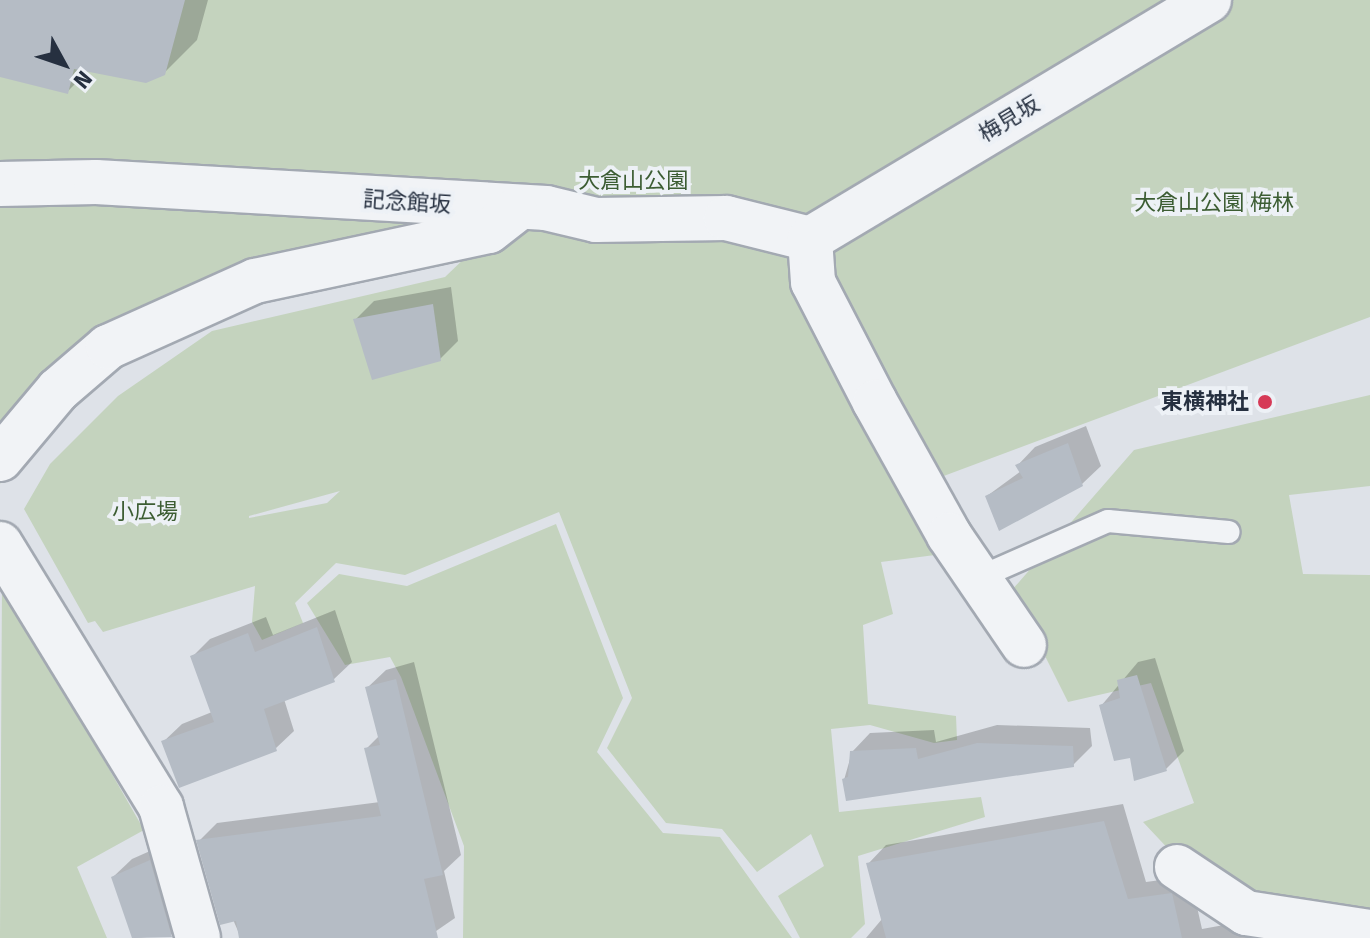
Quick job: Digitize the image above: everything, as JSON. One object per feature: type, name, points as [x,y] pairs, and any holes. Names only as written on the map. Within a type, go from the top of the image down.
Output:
[{"type":"street","name":"梅見坂","points":[[810,239],[1209,0]]},
{"type":"street","name":"記念館坂","points":[[0,184],[96,182],[517,210],[596,220],[726,218],[810,239]]},
{"type":"street","points":[[0,459],[58,390],[108,347],[255,281],[489,231],[517,210]]},
{"type":"street","points":[[810,239],[813,282],[893,436],[978,578],[1024,645]]},
{"type":"street","points":[[0,544],[161,807],[198,938]]},
{"type":"street","points":[[1177,867],[1246,913],[1370,932]]},
{"type":"lane","points":[[978,578],[1108,521],[1229,532]]},
{"type":"green space","name":"大倉山公園","points":[[0,0],[1176,0],[1134,19],[806,229],[926,522],[916,526],[935,555],[881,562],[893,614],[863,625],[868,704],[956,716],[957,740],[934,743],[870,725],[831,729],[839,812],[981,797],[985,817],[858,856],[865,924],[851,938],[800,938],[778,896],[824,866],[811,834],[757,872],[722,829],[666,823],[607,748],[632,698],[559,512],[405,575],[336,563],[295,603],[303,623],[262,640],[252,622],[255,586],[103,632],[95,621],[88,623],[24,509],[50,464],[118,396],[212,331],[445,277],[469,254],[437,236],[116,356],[37,421],[0,484]],"holes":[[[340,491],[327,503],[249,518]]]},
{"type":"green space","name":"大倉山公園 梅林","points":[[1230,0],[1370,0],[1370,317],[933,480],[822,284],[839,238]]},
{"type":"green space","points":[[1370,395],[1370,486],[1289,495],[1303,574],[1370,575],[1370,922],[1327,917],[1190,872],[1143,822],[1194,803],[1151,683],[1068,702],[1012,590],[1134,450]]},
{"type":"green space","points":[[556,524],[623,698],[597,752],[663,833],[720,837],[792,938],[463,938],[464,846],[401,677],[390,657],[345,665],[307,603],[339,574],[407,586]]},
{"type":"green space","points":[[2,582],[144,830],[77,867],[107,938],[0,938]]},
{"type":"building","points":[[0,0],[185,0],[165,75],[146,83],[74,69],[68,94],[0,77]]},
{"type":"building","points":[[433,304],[441,361],[372,380],[353,319]]},
{"type":"building","points":[[1068,443],[1083,486],[999,531],[985,496],[1023,478],[1015,465]]},
{"type":"building","points":[[317,627],[335,682],[264,709],[277,751],[179,788],[161,741],[214,722],[190,656],[248,633],[255,652]]},
{"type":"building","points":[[1137,675],[1167,771],[1134,781],[1130,758],[1114,761],[1099,705],[1120,698],[1117,680]]},
{"type":"building","points":[[396,679],[443,875],[424,879],[438,938],[239,938],[236,921],[220,925],[196,840],[381,816],[364,748],[380,745],[365,687]]},
{"type":"building","points":[[977,743],[1073,746],[1074,767],[846,801],[842,779],[848,777],[850,751],[916,748],[918,759]]},
{"type":"building","points":[[1104,821],[1128,899],[1172,893],[1182,938],[886,938],[866,863]]},
{"type":"building","points":[[150,860],[172,937],[132,938],[111,877]]},
{"type":"place","name":"東横神社","points":[[1265,402]]},
{"type":"park label","name":"小広場","points":[[145,512]]}]
